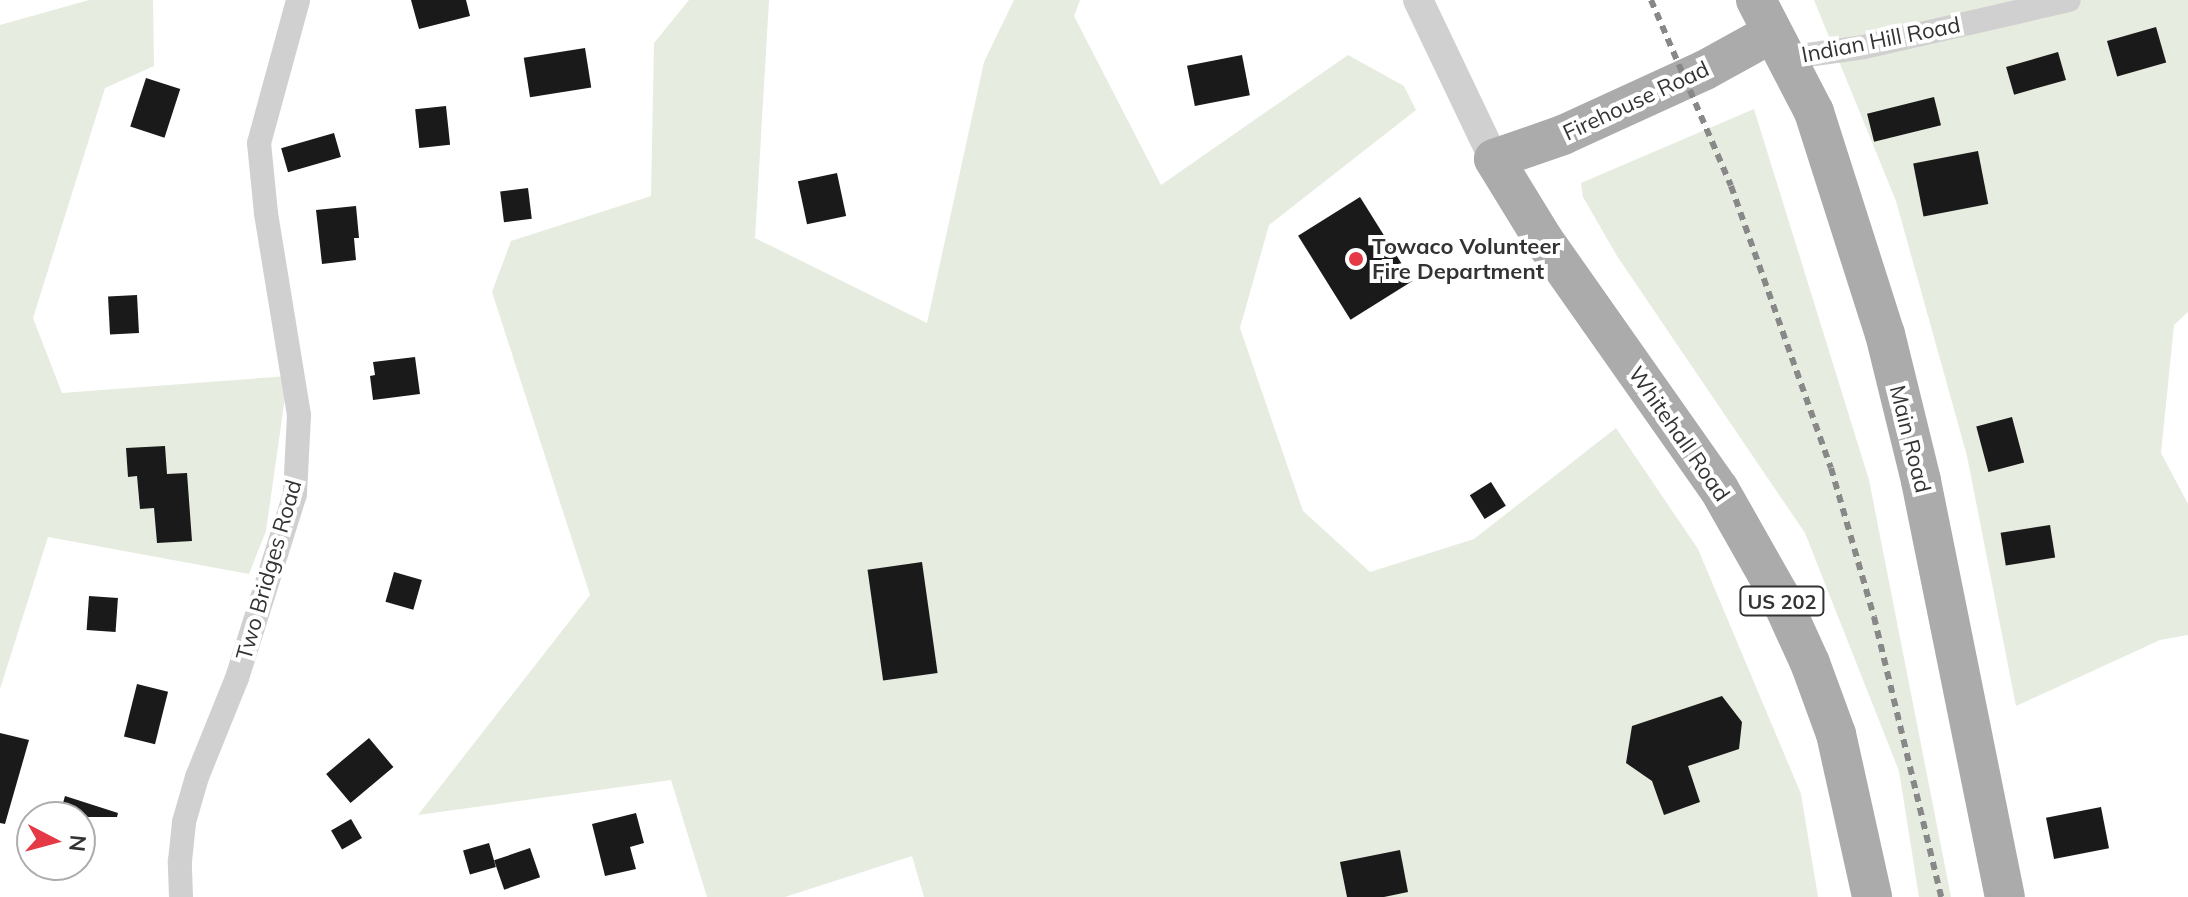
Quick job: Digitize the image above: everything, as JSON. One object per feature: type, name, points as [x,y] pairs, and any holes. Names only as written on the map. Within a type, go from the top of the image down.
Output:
[{"type":"main road","name":"Firehouse Road","points":[[1494,159],[1563,135],[1705,70],[1771,30]]},
{"type":"main road","name":"Main Road","points":[[1771,30],[1814,112],[1885,334],[1921,481],[2005,897]]},
{"type":"main road","name":"Whitehall Road","points":[[1494,159],[1543,239],[1719,489],[1779,595],[1810,663],[1836,734],[1872,897]]},
{"type":"street","name":"Two Bridges Road","points":[[181,897],[180,861],[184,822],[197,777],[237,678],[295,494],[299,415],[261,182],[259,143],[298,0]]},
{"type":"street","name":"Whitehall Road","points":[[1418,0],[1494,159]]},
{"type":"street","name":"Indian Hill Road","points":[[1771,30],[1864,47],[2069,0]]},
{"type":"shaded area","points":[[89,0],[153,0],[154,66],[105,88],[33,318],[62,393],[288,376],[266,531],[249,574],[48,537],[0,689],[0,25]]},
{"type":"shaded area","points":[[689,0],[769,0],[755,238],[927,323],[984,62],[1014,0],[1080,0],[1074,16],[1161,185],[1348,55],[1404,86],[1416,110],[1269,225],[1240,328],[1303,511],[1370,572],[1474,539],[1616,428],[1698,549],[1801,794],[1818,897],[924,897],[912,856],[785,897],[707,897],[671,780],[418,815],[590,595],[492,292],[511,241],[651,196],[654,43]]},
{"type":"shaded area","points":[[1814,0],[2188,0],[2188,312],[2174,325],[2161,453],[2188,504],[2188,635],[2160,640],[2016,706],[1967,456],[1896,201]]},
{"type":"shaded area","points":[[1754,109],[1869,480],[1951,897],[1919,897],[1899,771],[1805,533],[1617,256],[1583,197],[1581,183]]},
{"type":"building","points":[[411,0],[466,0],[470,16],[419,29]]},
{"type":"building","points":[[2156,27],[2166,63],[2117,77],[2107,41]]},
{"type":"building","points":[[585,48],[591,88],[530,97],[524,58]]},
{"type":"building","points":[[2058,52],[2066,80],[2014,95],[2006,67]]},
{"type":"building","points":[[1242,55],[1250,95],[1195,106],[1187,66]]},
{"type":"building","points":[[146,78],[180,89],[164,138],[130,127]]},
{"type":"building","points":[[1934,97],[1941,125],[1874,142],[1867,114]]},
{"type":"building","points":[[446,106],[450,145],[419,148],[415,109]]},
{"type":"building","points":[[334,133],[341,157],[288,172],[281,148]]},
{"type":"building","points":[[1978,151],[1988,204],[1924,217],[1913,164]]},
{"type":"building","points":[[837,173],[846,216],[807,224],[798,181]]},
{"type":"building","points":[[528,188],[532,219],[504,222],[500,191]]},
{"type":"building","name":"Towaco Volunteer Fire Department","points":[[1360,197],[1412,281],[1351,320],[1298,236]]},
{"type":"building","points":[[356,206],[359,238],[354,238],[356,260],[322,264],[316,210]]},
{"type":"building","points":[[137,295],[139,333],[110,334],[108,297]]},
{"type":"building","points":[[415,357],[420,394],[373,400],[370,376],[375,375],[373,362]]},
{"type":"building","points":[[2012,417],[2024,462],[1988,472],[1976,427]]},
{"type":"building","points":[[165,446],[167,474],[187,473],[192,541],[157,543],[154,508],[140,509],[137,476],[128,477],[126,448]]},
{"type":"building","points":[[1491,482],[1506,506],[1485,519],[1470,495]]},
{"type":"building","points":[[2050,525],[2055,558],[2006,565],[2001,533]]},
{"type":"building","points":[[922,562],[938,673],[883,681],[868,570]]},
{"type":"building","points":[[394,572],[422,580],[413,610],[385,602]]},
{"type":"building","points":[[89,596],[118,598],[116,632],[87,630]]},
{"type":"building","points":[[137,684],[168,692],[155,744],[124,736]]},
{"type":"building","points":[[1722,696],[1742,722],[1739,749],[1688,766],[1700,802],[1664,815],[1652,781],[1626,763],[1632,726]]},
{"type":"building","points":[[0,733],[29,740],[5,824],[0,823]]},
{"type":"building","points":[[369,738],[393,767],[351,803],[326,774]]},
{"type":"building","points":[[65,796],[81,801],[64,801]]},
{"type":"building","points":[[96,806],[118,813],[117,817],[96,817]]},
{"type":"building","points":[[2101,807],[2109,848],[2054,859],[2046,818]]},
{"type":"building","points":[[636,813],[644,843],[630,847],[636,869],[605,876],[592,824]]},
{"type":"building","points":[[351,819],[362,838],[342,850],[331,830]]},
{"type":"building","points":[[489,843],[496,867],[470,874],[463,850]]},
{"type":"building","points":[[530,848],[540,877],[504,890],[494,860]]},
{"type":"building","points":[[1400,850],[1408,892],[1384,897],[1347,897],[1340,862]]},
{"type":"railway","points":[[1651,0],[1731,186],[1831,468],[1874,617],[1941,897]]},
{"type":"place","name":"Towaco Volunteer Fire Department","points":[[1356,259]]}]
